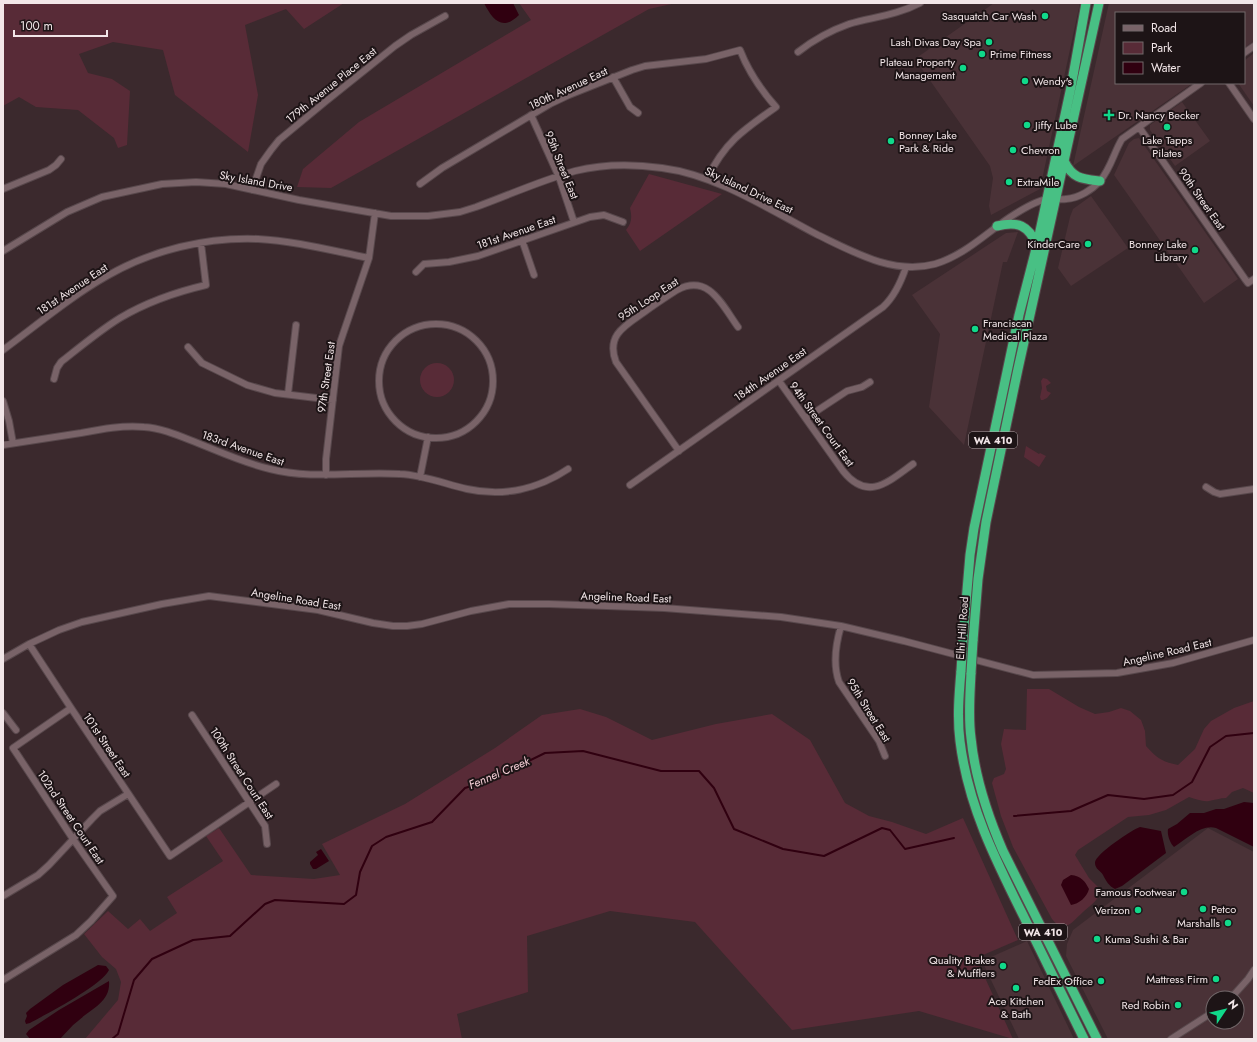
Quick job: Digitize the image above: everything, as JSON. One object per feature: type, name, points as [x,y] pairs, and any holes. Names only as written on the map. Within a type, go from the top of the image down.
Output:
[{"type":"highway","name":"WA 410","points":[[1046,199],[1086,3]]},
{"type":"highway","name":"WA 410","points":[[1056,199],[1099,3]]},
{"type":"highway","points":[[1064,161],[1067,168],[1082,180],[1100,181]]},
{"type":"highway","name":"Elhi Hill Road","points":[[1046,199],[1037,245],[1019,315],[974,528],[970,555],[963,638],[959,706],[960,740],[967,776],[979,820],[998,863],[1084,1039]]},
{"type":"highway","name":"Elhi Hill Road","points":[[1056,199],[986,522],[978,579],[973,641],[970,737],[977,776],[991,824],[1096,1039]]},
{"type":"highway","points":[[997,226],[1008,223],[1021,225],[1030,231],[1037,245]]},
{"type":"street","points":[[798,52],[840,28],[850,24],[909,9],[920,3]]},
{"type":"street","name":"179th Avenue Place East","points":[[252,190],[261,164],[279,140],[395,46],[411,35],[445,16]]},
{"type":"street","points":[[1245,52],[1254,46]]},
{"type":"street","name":"180th Avenue East","points":[[420,184],[442,168],[531,115],[569,95],[645,66],[706,59],[740,50],[748,70],[776,108],[746,128],[734,139],[718,158],[707,179]]},
{"type":"street","points":[[613,77],[630,107],[638,113]]},
{"type":"street","points":[[1046,199],[1066,199],[1082,195],[1100,181],[1109,167],[1122,139],[1200,84]]},
{"type":"street","points":[[1230,84],[1254,119]]},
{"type":"street","name":"95th Street East","points":[[531,115],[559,177],[574,222]]},
{"type":"street","name":"90th Street East","points":[[1139,127],[1251,281]]},
{"type":"street","points":[[3,189],[49,170],[61,159]]},
{"type":"street","name":"Sky Island Drive East","points":[[375,213],[410,217],[443,215],[460,212],[576,171],[616,165],[640,166],[684,172],[707,179],[852,252],[890,265],[922,267],[936,264],[953,257],[1025,208],[1046,199]]},
{"type":"street","name":"Sky Island Drive","points":[[3,251],[67,212],[102,197],[162,184],[196,182],[226,184],[375,213]]},
{"type":"street","name":"97th Street East","points":[[326,475],[326,459],[339,346],[369,258],[375,213]]},
{"type":"street","name":"181st Avenue East","points":[[416,272],[424,264],[435,264],[464,259],[574,222],[604,215],[623,222]]},
{"type":"street","name":"181st Avenue East","points":[[3,350],[91,286],[145,258],[175,248],[236,239],[279,241],[369,258]]},
{"type":"street","points":[[522,240],[534,275]]},
{"type":"street","points":[[54,379],[56,368],[61,362],[119,319],[155,300],[187,289],[206,285],[201,243]]},
{"type":"street","name":"184th Avenue East","points":[[630,485],[890,301],[901,281],[906,267]]},
{"type":"street","name":"95th Loop East","points":[[679,451],[616,362],[613,345],[616,336],[623,326],[683,286],[693,285],[704,287],[714,294],[738,328]]},
{"type":"street","points":[[444,324],[460,329],[478,342],[486,353],[491,365],[493,385],[490,402],[486,410],[476,422],[455,435],[445,437],[428,437],[411,432],[402,426],[390,414],[382,399],[379,380],[383,362],[390,348],[403,335],[424,325],[444,324]]},
{"type":"street","points":[[288,394],[296,325]]},
{"type":"street","points":[[188,347],[202,363],[240,382],[262,390],[333,400]]},
{"type":"street","name":"94th Street Court East","points":[[779,380],[849,478],[858,485],[868,488],[879,487],[912,464]]},
{"type":"street","points":[[806,418],[847,391],[870,382]]},
{"type":"street","points":[[3,401],[9,421],[13,443]]},
{"type":"street","name":"183rd Avenue East","points":[[3,445],[117,427],[145,427],[172,433],[268,469],[300,475],[400,474],[420,477],[479,492],[507,492],[536,485],[550,480],[568,468]]},
{"type":"street","points":[[420,477],[428,437]]},
{"type":"street","points":[[1206,487],[1220,494],[1254,489]]},
{"type":"street","name":"Angeline Road East","points":[[3,660],[29,644],[59,630],[82,622],[162,604],[209,596],[318,610],[373,623],[393,626],[422,624],[509,604],[664,608],[781,617],[841,626],[1033,675],[1104,674],[1130,671],[1173,663],[1254,640]]},
{"type":"street","name":"95th Street East","points":[[841,626],[837,651],[837,676],[839,682],[879,741],[885,756]]},
{"type":"street","name":"101st Street East","points":[[29,644],[170,856],[250,802]]},
{"type":"street","name":"102nd Street Court East","points":[[3,980],[76,935],[92,921],[113,896],[73,839],[13,748],[71,708]]},
{"type":"street","points":[[3,713],[16,730]]},
{"type":"street","name":"100th Street Court East","points":[[192,715],[265,826],[267,844]]},
{"type":"street","points":[[250,802],[276,784]]},
{"type":"street","points":[[3,896],[38,875],[100,811],[128,794]]},
{"type":"street","points":[[1238,990],[1254,970]]},
{"type":"street","points":[[1171,1039],[1205,1017]]},
{"type":"shaded area","points":[[994,3],[1080,3],[1040,189],[991,215],[989,206],[993,178],[990,166],[915,59]]},
{"type":"shaded area","points":[[1109,3],[1254,3],[1254,41],[1245,47],[1245,12],[1115,12],[1115,84],[1192,84],[1073,166]]},
{"type":"shaded area","points":[[1254,53],[1254,106],[1239,84],[1245,84],[1245,60]]},
{"type":"shaded area","points":[[1182,102],[1210,141],[1175,166],[1150,130],[1150,125]]},
{"type":"shaded area","points":[[1139,138],[1238,279],[1204,303],[1114,175],[1129,143],[1134,139]]},
{"type":"shaded area","points":[[1091,196],[1128,248],[1071,286],[1058,268],[1073,209]]},
{"type":"shaded area","points":[[1018,232],[1007,262],[1003,262],[964,445],[929,407],[940,334],[912,295],[1006,233]]},
{"type":"shaded area","points":[[1208,828],[1254,852],[1254,1039],[1108,1039],[1066,956],[1067,944],[1073,930]]},
{"type":"shaded area","points":[[1027,941],[1074,1039],[1019,1039],[982,961]]},
{"type":"green space","points":[[3,3],[344,3],[304,29],[286,9],[245,25],[258,95],[248,152],[175,95],[163,50],[113,42],[79,54],[88,73],[112,79],[130,91],[127,145],[118,148],[114,138],[78,110],[36,107],[19,97],[3,106]]},
{"type":"green space","points":[[519,3],[676,3],[649,9],[331,188],[297,187],[303,169],[359,122],[531,20]]},
{"type":"green space","points":[[649,174],[722,194],[640,251],[626,230],[631,220],[630,208]]},
{"type":"green space","points":[[440,363],[449,368],[453,373],[453,387],[449,392],[444,396],[434,397],[430,396],[421,387],[420,377],[421,373],[430,364]]},
{"type":"green space","points":[[1043,378],[1047,379],[1051,383],[1046,386],[1047,391],[1051,393],[1047,398],[1041,400],[1041,381]]},
{"type":"green space","points":[[1026,446],[1039,454],[1040,453],[1046,456],[1039,467],[1024,457]]},
{"type":"green space","points":[[1027,689],[1049,689],[1079,707],[1095,714],[1121,708],[1130,711],[1141,720],[1145,731],[1146,746],[1153,754],[1160,759],[1178,765],[1195,749],[1204,729],[1211,721],[1234,708],[1254,701],[1254,793],[1243,788],[1232,792],[1226,798],[1209,801],[1202,801],[1189,797],[1166,810],[1149,815],[1128,817],[1078,850],[1075,855],[1089,878],[1099,888],[1099,896],[1093,904],[1071,923],[1066,926],[1059,927],[1052,919],[1013,847],[1001,816],[992,783],[994,778],[1004,774],[1006,769],[1001,744],[1004,729],[1026,730]]},
{"type":"green space","points":[[580,709],[606,717],[652,740],[716,724],[772,714],[810,740],[845,803],[869,816],[892,822],[926,834],[963,818],[1018,940],[976,958],[1013,1039],[919,1011],[792,1030],[695,922],[610,911],[527,936],[528,992],[457,1014],[462,1039],[85,1039],[118,1000],[121,982],[116,969],[102,957],[84,934],[108,911],[128,929],[140,919],[150,931],[177,913],[167,897],[223,861],[206,836],[219,828],[251,875],[314,879],[340,875],[322,844],[405,804],[495,748],[542,715]]},
{"type":"water","points":[[484,3],[513,3],[519,15],[507,23],[503,23],[498,21],[490,14]]},
{"type":"water","points":[[1244,802],[1254,803],[1254,847],[1216,828],[1210,827],[1194,833],[1174,847],[1171,843],[1168,836],[1168,829],[1177,824],[1190,813],[1204,813],[1216,809],[1224,809]]},
{"type":"water","points":[[1140,827],[1161,831],[1166,853],[1122,886],[1115,889],[1108,883],[1096,867],[1096,859],[1114,843]]},
{"type":"water","points":[[321,849],[329,861],[316,869],[313,869],[310,862],[318,855],[316,852]]},
{"type":"water","points":[[1071,875],[1082,879],[1089,889],[1082,900],[1071,905],[1061,885],[1063,880]]},
{"type":"water","points":[[98,965],[106,966],[109,970],[96,983],[61,1006],[26,1024],[26,1013],[30,1009],[63,985]]},
{"type":"water","points":[[109,981],[109,988],[103,1000],[73,1025],[60,1039],[30,1039],[26,1034],[29,1030],[59,1010]]},
{"type":"waterway","name":"Fennel Creek","points":[[1014,816],[1071,811],[1108,795],[1144,799],[1173,795],[1192,782],[1210,747],[1226,736],[1254,733]]},
{"type":"waterway","name":"Fennel Creek","points":[[112,1039],[118,1034],[134,980],[152,959],[193,940],[230,936],[265,904],[275,900],[344,904],[356,895],[360,872],[372,846],[386,837],[432,822],[465,788],[490,780],[545,753],[583,751],[661,771],[699,771],[714,788],[734,829],[783,849],[824,856],[882,828],[890,830],[905,849],[954,838]]},
{"type":"place","name":"Sasquatch Car Wash","points":[[1045,16]]},
{"type":"place","name":"Lash Divas Day Spa","points":[[989,42]]},
{"type":"place","name":"Prime Fitness","points":[[982,54]]},
{"type":"place","name":"Plateau Property Management","points":[[963,68]]},
{"type":"place","name":"Wendy's","points":[[1025,81]]},
{"type":"place","name":"Dr. Nancy Becker","points":[[1109,115]]},
{"type":"place","name":"Jiffy Lube","points":[[1027,125]]},
{"type":"place","name":"Lake Tapps Pilates","points":[[1167,127]]},
{"type":"place","name":"Bonney Lake Park & Ride","points":[[891,141]]},
{"type":"place","name":"Chevron","points":[[1013,150]]},
{"type":"place","name":"ExtraMile","points":[[1009,182]]},
{"type":"place","name":"KinderCare","points":[[1088,244]]},
{"type":"place","name":"Bonney Lake Library","points":[[1195,250]]},
{"type":"place","name":"Franciscan Medical Plaza","points":[[975,329]]},
{"type":"place","name":"Famous Footwear","points":[[1184,892]]},
{"type":"place","name":"Petco","points":[[1203,909]]},
{"type":"place","name":"Verizon","points":[[1138,910]]},
{"type":"place","name":"Marshalls","points":[[1228,923]]},
{"type":"place","name":"Kuma Sushi & Bar","points":[[1097,939]]},
{"type":"place","name":"Quality Brakes & Mufflers","points":[[1003,966]]},
{"type":"place","name":"Mattress Firm","points":[[1216,979]]},
{"type":"place","name":"FedEx Office","points":[[1101,981]]},
{"type":"place","name":"Ace Kitchen & Bath","points":[[1016,988]]},
{"type":"place","name":"Red Robin","points":[[1178,1005]]}]
